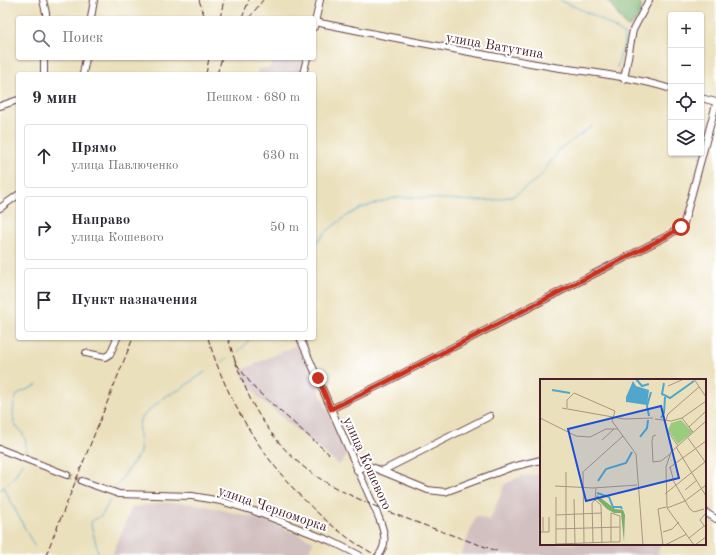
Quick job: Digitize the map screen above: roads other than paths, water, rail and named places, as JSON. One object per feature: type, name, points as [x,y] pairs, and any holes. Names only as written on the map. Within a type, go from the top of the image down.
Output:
[{"type":"street","points":[[43,0],[46,16]]},
{"type":"street","points":[[91,16],[94,0]]},
{"type":"street","points":[[316,16],[320,0]]},
{"type":"street","points":[[624,78],[633,30],[649,0]]},
{"type":"street","name":"улица Ватутина","points":[[316,24],[624,78],[668,88]]},
{"type":"street","points":[[44,60],[44,72]]},
{"type":"street","points":[[83,72],[86,60]]},
{"type":"street","points":[[304,72],[306,60]]},
{"type":"street","points":[[331,409],[400,375],[660,240],[683,225],[716,103],[704,99]]},
{"type":"street","points":[[0,106],[16,101]]},
{"type":"street","points":[[0,208],[16,196]]},
{"type":"street","points":[[86,353],[105,357],[110,354],[116,340]]},
{"type":"street","name":"улица Кошевого","points":[[301,340],[383,528],[385,546],[380,555]]},
{"type":"street","points":[[382,471],[490,416]]},
{"type":"street","points":[[0,448],[67,475]]},
{"type":"street","points":[[357,470],[366,466],[428,490],[445,492],[512,467],[540,460]]},
{"type":"street","name":"улица Черноморка","points":[[82,481],[119,494],[192,496],[222,501],[254,511],[304,530],[344,546],[359,555]]},
{"type":"street","points":[[706,513],[716,519]]},
{"type":"waterway","points":[[560,0],[599,18],[624,34],[624,43],[617,68]]},
{"type":"waterway","points":[[316,243],[328,230],[345,217],[361,208],[394,198],[410,197],[476,201],[496,200],[515,195],[540,177],[559,150],[592,126]]},
{"type":"waterway","points":[[238,352],[249,340]]},
{"type":"waterway","points":[[221,362],[228,358]]},
{"type":"waterway","points":[[115,488],[140,453],[139,431],[141,418],[164,397],[179,390],[205,372]]},
{"type":"waterway","points":[[25,453],[26,444],[24,437],[14,424],[14,403],[19,393],[37,385]]},
{"type":"waterway","points":[[0,490],[14,478],[22,463]]},
{"type":"waterway","points":[[4,488],[34,546]]},
{"type":"waterway","points":[[99,555],[91,525],[92,521],[102,515],[110,500]]},
{"type":"tunnel","points":[[67,475],[82,481]]},
{"type":"railway","points":[[199,0],[204,16]]},
{"type":"railway","points":[[220,16],[224,0]]},
{"type":"railway","points":[[243,16],[249,0]]},
{"type":"railway","points":[[251,16],[263,0]]},
{"type":"railway","points":[[206,72],[209,60]]},
{"type":"railway","points":[[218,72],[221,60]]},
{"type":"railway","points":[[46,555],[132,340]]},
{"type":"railway","points":[[209,340],[230,395],[245,423],[281,474],[301,497],[323,518],[350,540],[375,555]]},
{"type":"railway","points":[[229,340],[235,361],[255,389],[329,454]]},
{"type":"railway","points":[[235,361],[258,414],[292,457],[306,469],[322,480],[358,499],[386,511],[497,551]]}]
